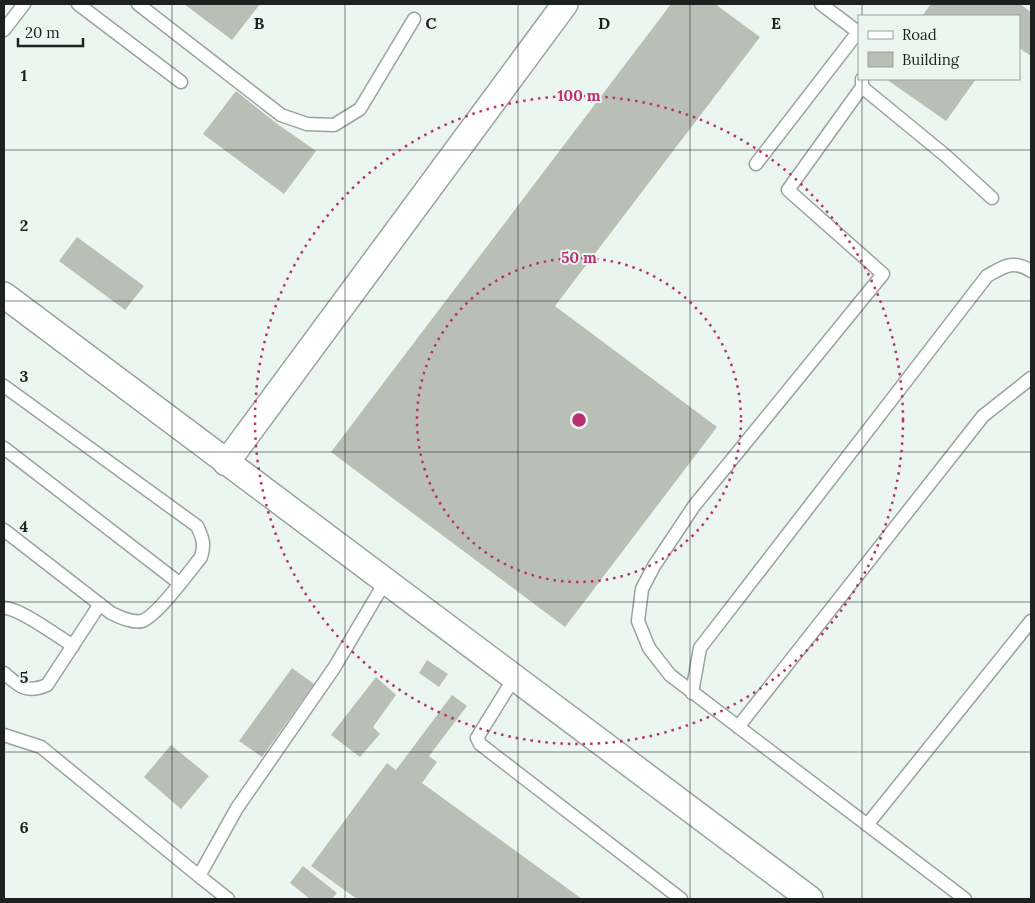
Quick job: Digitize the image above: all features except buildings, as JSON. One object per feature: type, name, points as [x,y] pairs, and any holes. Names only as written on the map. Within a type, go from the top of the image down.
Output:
[{"type":"street","points":[[226,463],[565,4]]},
{"type":"street","points":[[4,295],[810,899]]},
{"type":"lane","points":[[5,24],[24,4]]},
{"type":"lane","points":[[78,4],[181,82]]},
{"type":"lane","points":[[138,4],[281,116],[307,124],[334,125],[360,109],[414,19]]},
{"type":"lane","points":[[756,164],[858,32],[820,4]]},
{"type":"lane","points":[[965,899],[670,675],[649,648],[638,622],[642,589],[654,566],[694,506],[883,274],[788,190],[862,83],[992,198]]},
{"type":"lane","points":[[692,692],[700,648],[987,276],[1006,265],[1024,266],[1031,270]]},
{"type":"lane","points":[[738,727],[983,416],[1031,378]]},
{"type":"lane","points":[[4,386],[197,526],[203,537],[204,547],[201,557],[153,613],[142,621],[130,621],[111,613],[4,530]]},
{"type":"lane","points":[[4,448],[179,584]]},
{"type":"lane","points":[[199,876],[236,808],[334,668],[385,582]]},
{"type":"lane","points":[[4,673],[23,688],[37,690],[47,686],[100,604]]},
{"type":"lane","points":[[4,608],[25,615],[73,646]]},
{"type":"lane","points":[[867,825],[1031,621]]},
{"type":"lane","points":[[514,678],[478,738],[480,744],[681,899]]},
{"type":"lane","points":[[4,735],[41,747],[228,899]]}]
